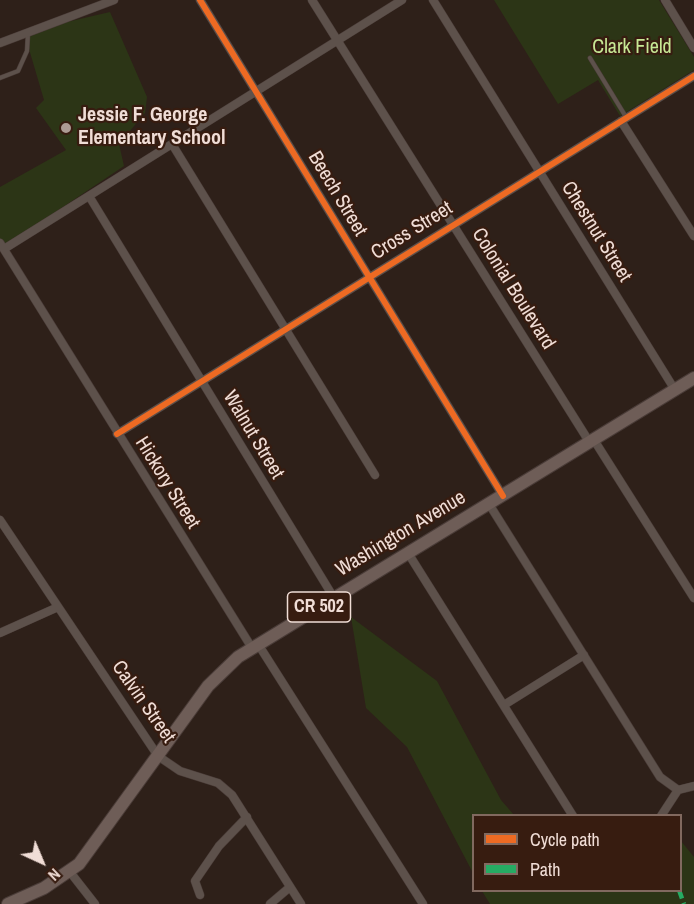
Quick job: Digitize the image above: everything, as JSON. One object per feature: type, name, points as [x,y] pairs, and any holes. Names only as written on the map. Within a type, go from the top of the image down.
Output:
[{"type":"main road","name":"Washington Avenue","points":[[8,904],[25,898],[70,872],[91,850],[207,686],[222,670],[255,646],[694,378]]},
{"type":"street","points":[[0,43],[114,0]]},
{"type":"street","name":"Beech Street","points":[[200,0],[503,496]]},
{"type":"street","name":"Colonial Boulevard","points":[[312,0],[453,225],[694,598]]},
{"type":"street","points":[[2,246],[89,196],[402,0]]},
{"type":"street","name":"Chestnut Street","points":[[433,0],[675,390]]},
{"type":"street","points":[[665,0],[694,48]]},
{"type":"street","name":"Cross Street","points":[[117,434],[694,76]]},
{"type":"street","points":[[624,119],[694,236]]},
{"type":"street","points":[[172,144],[375,475]]},
{"type":"street","name":"Walnut Street","points":[[89,196],[334,598]]},
{"type":"street","name":"Hickory Street","points":[[2,246],[117,434],[423,904]]},
{"type":"street","points":[[489,504],[660,777],[678,790]]},
{"type":"street","name":"Calvin Street","points":[[0,520],[158,756],[180,771],[225,788],[247,818],[301,904]]},
{"type":"street","points":[[408,553],[572,814]]},
{"type":"street","points":[[0,633],[58,607]]},
{"type":"street","points":[[504,705],[584,655]]},
{"type":"street","points":[[662,814],[678,790],[694,786]]},
{"type":"street","points":[[200,895],[195,881],[219,846],[247,818]]},
{"type":"street","points":[[70,872],[95,904]]},
{"type":"street","points":[[270,904],[290,887]]},
{"type":"lane","points":[[0,78],[18,71],[27,51],[28,32]]},
{"type":"lane","points":[[590,58],[624,119]]},
{"type":"green space","name":"Clark Field","points":[[494,0],[659,0],[694,57],[694,70],[620,116],[598,80],[558,104]]},
{"type":"green space","name":"Jessie F. George Elementary School","points":[[110,12],[147,97],[145,113],[119,144],[124,166],[5,246],[0,239],[0,187],[66,150],[36,108],[44,100],[24,32]]},
{"type":"green space","points":[[351,617],[437,681],[501,800],[513,814],[472,814],[472,871],[407,747],[366,708]]},
{"type":"green space","points":[[682,842],[694,857],[694,904],[490,904],[483,892],[682,892]]},
{"type":"marked path","points":[[680,892],[684,904]]},
{"type":"cycle path","points":[[200,0],[503,496]]},
{"type":"cycle path","points":[[117,434],[694,76]]},
{"type":"place","name":"Jessie F. George Elementary School","points":[[66,128]]}]
